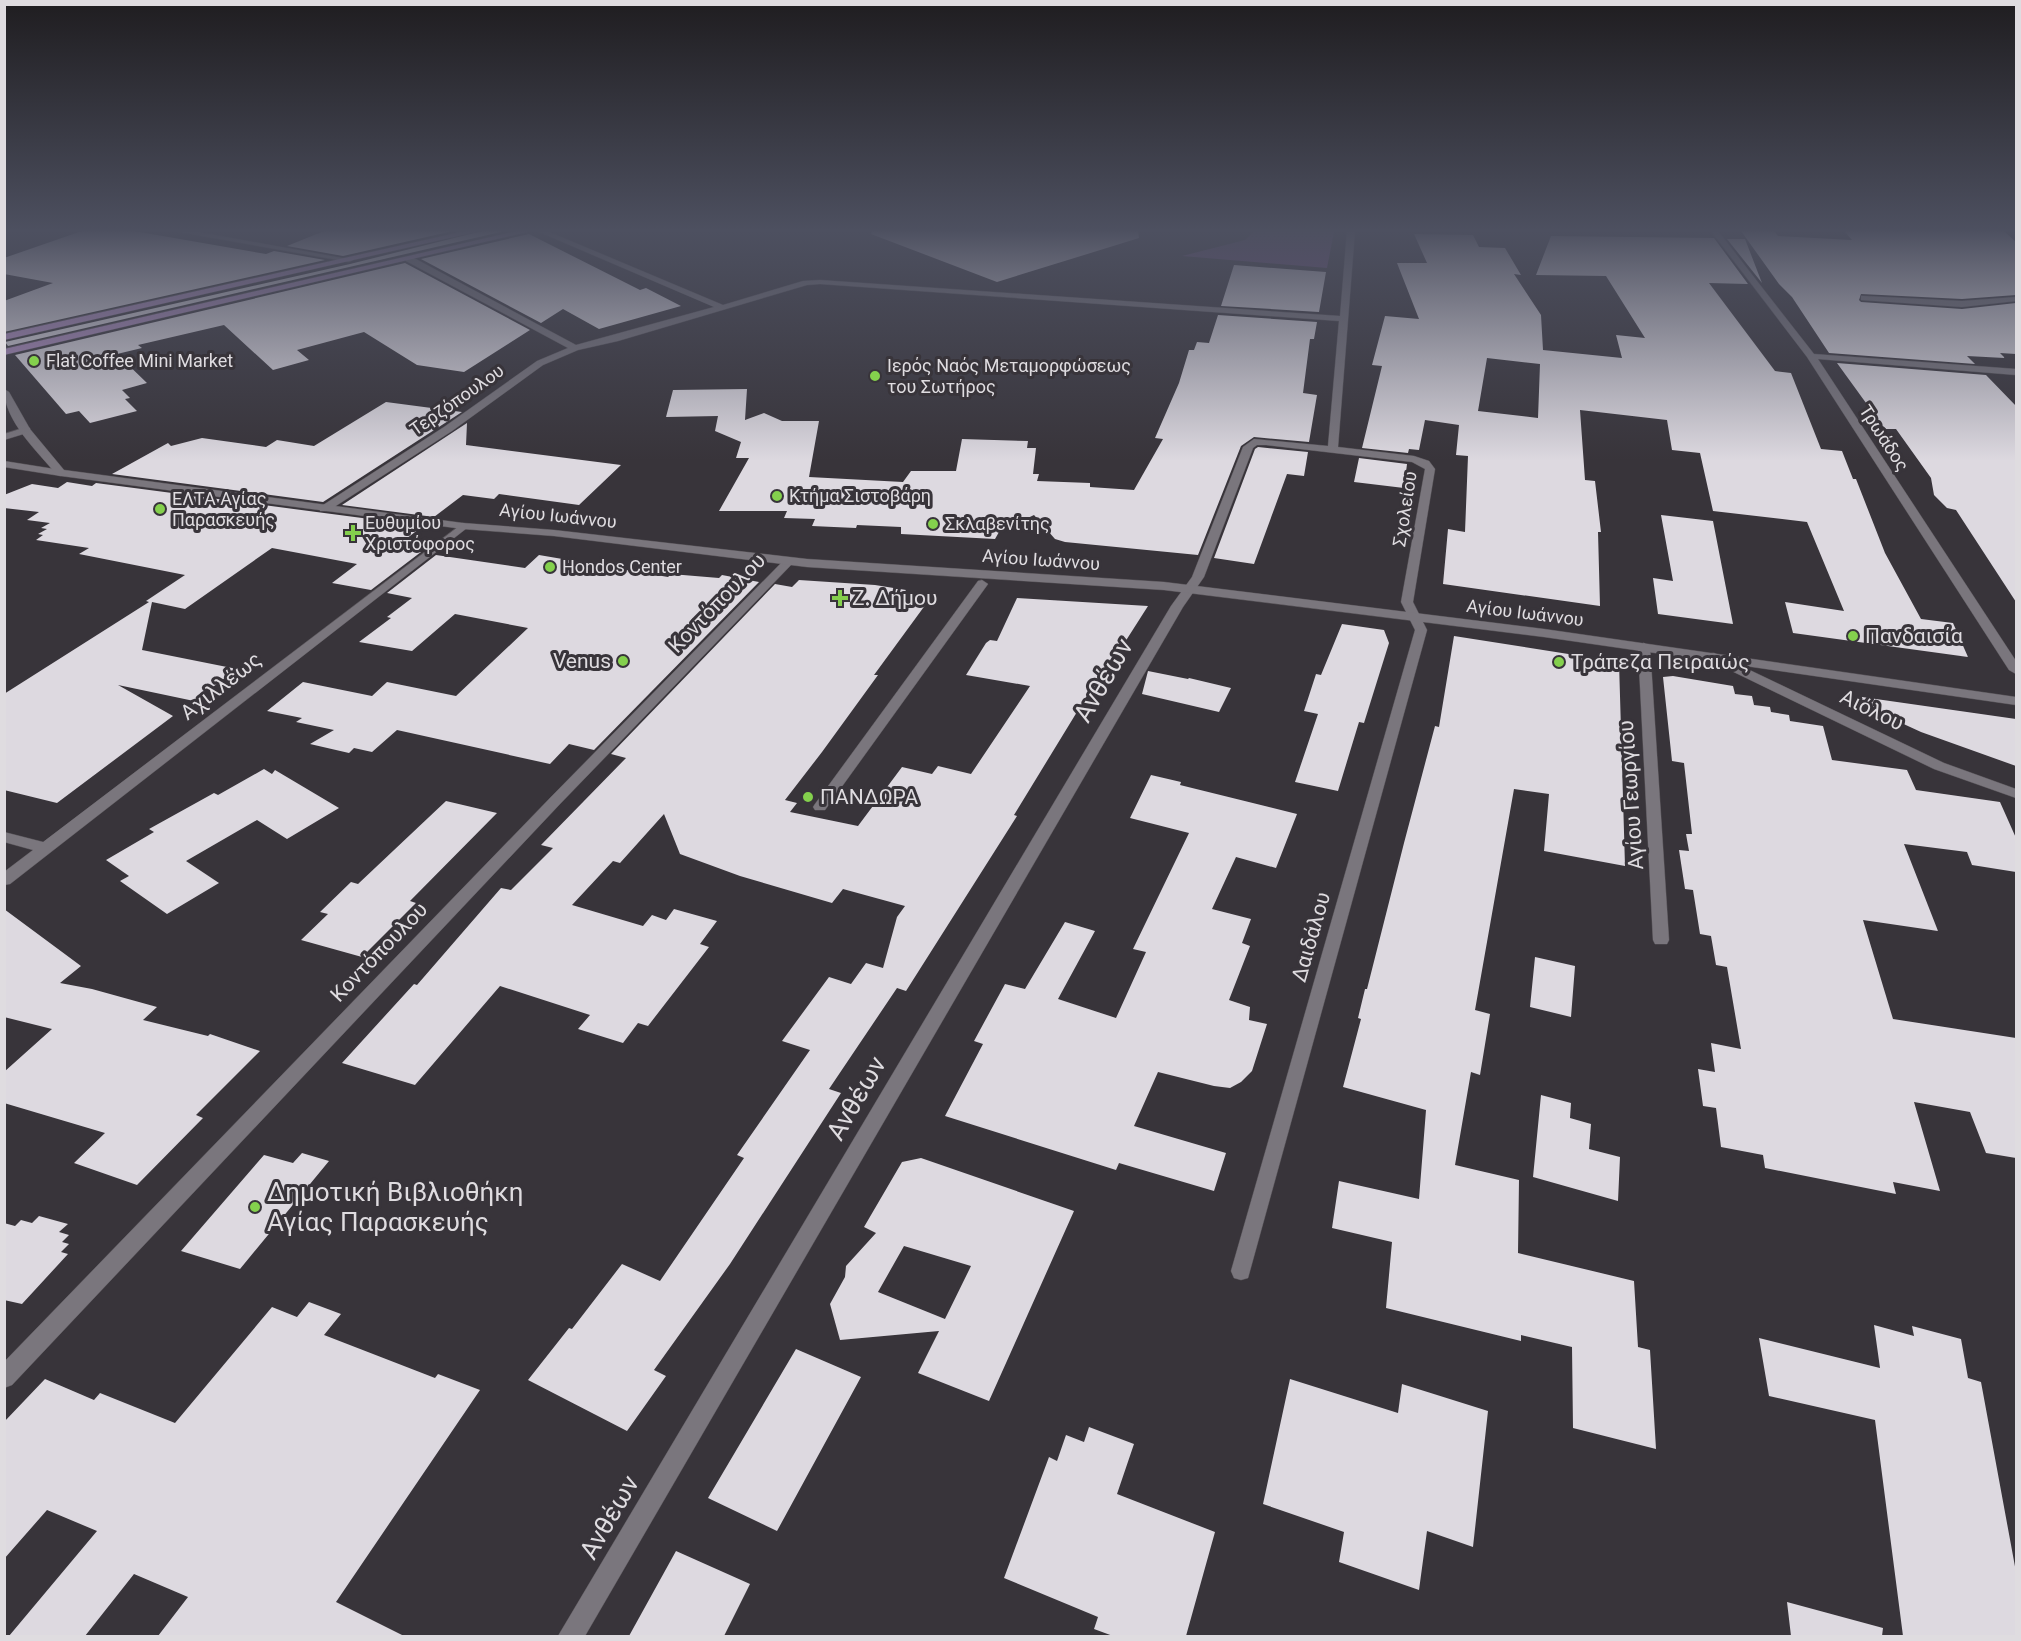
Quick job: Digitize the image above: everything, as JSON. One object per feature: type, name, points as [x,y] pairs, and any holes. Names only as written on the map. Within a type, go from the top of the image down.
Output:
[{"type":"main road","points":[[4,338],[139,308]]},
{"type":"main road","points":[[4,352],[197,308]]},
{"type":"street","points":[[500,308],[575,348]]},
{"type":"street","name":"Τερζόπουλου","points":[[324,509],[448,429],[540,363],[575,348],[723,308]]},
{"type":"street","name":"Τερζόπουλου","points":[[1182,308],[1344,319]]},
{"type":"street","points":[[1333,448],[1345,308]]},
{"type":"street","name":"Τρωάδος","points":[[1773,308],[1811,356],[2016,670]]},
{"type":"street","points":[[1811,356],[2016,372]]},
{"type":"street","points":[[4,392],[26,430],[61,473]]},
{"type":"street","points":[[4,437],[26,430]]},
{"type":"street","name":"Σχολείου","points":[[1190,589],[1198,577],[1250,444],[1266,442],[1333,448],[1414,459],[1429,466],[1407,602],[1414,617]]},
{"type":"street","name":"Αγίου Ιωάννου","points":[[4,465],[463,526],[554,533],[789,561],[1190,589],[1644,647],[2016,701]]},
{"type":"street","name":"Αχιλλέως","points":[[4,880],[463,526]]},
{"type":"street","name":"Κοντόπουλου","points":[[4,1378],[555,801],[789,561]]},
{"type":"street","name":"Αγίου Ιωάννου","points":[[820,807],[982,584]]},
{"type":"street","name":"Ανθέων","points":[[571,1636],[1177,606],[1190,589]]},
{"type":"street","name":"Δαιδάλου","points":[[1240,1271],[1421,630],[1414,617]]},
{"type":"street","name":"Αγίου Γεωργίου","points":[[1644,647],[1661,940]]},
{"type":"street","name":"Αιόλου","points":[[1713,657],[1939,766],[2016,794]]},
{"type":"street","points":[[4,837],[46,849]]},
{"type":"building","points":[[4,308],[113,308],[4,332]]},
{"type":"building","points":[[157,308],[174,308],[8,346],[5,342]]},
{"type":"building","points":[[216,308],[488,308],[530,330],[464,372],[417,365],[364,332],[297,350],[309,360],[273,370],[224,325],[138,345],[142,348],[117,354],[147,383],[122,390],[130,398],[125,399],[137,411],[90,423],[79,411],[66,414],[15,355]]},
{"type":"building","points":[[512,308],[675,308],[599,329],[563,309],[541,323]]},
{"type":"building","points":[[1247,308],[1320,308],[1319,312]]},
{"type":"building","points":[[1415,308],[1536,308],[1541,315],[1543,350],[1622,358],[1616,335],[1645,338],[1626,308],[1727,308],[1775,371],[1791,373],[1821,449],[1842,451],[1853,479],[1856,479],[1885,553],[1921,619],[1953,623],[1968,657],[1793,633],[1785,602],[1844,611],[1807,522],[1713,511],[1700,453],[1672,450],[1667,420],[1580,410],[1585,480],[1595,481],[1601,532],[1598,532],[1600,606],[1443,584],[1448,529],[1465,532],[1468,456],[1456,455],[1459,425],[1425,420],[1419,450],[1409,449],[1408,453],[1362,448],[1382,366],[1372,365],[1385,316],[1419,319]],"holes":[[[1487,358],[1540,364],[1538,418],[1478,411]]]},
{"type":"building","points":[[1799,308],[2016,308],[2016,354],[2000,353],[2005,358],[1967,356],[1975,364],[1829,353]]},
{"type":"building","points":[[1218,315],[1317,322],[1314,339],[1310,339],[1303,393],[1317,395],[1309,442],[1254,437],[1241,446],[1198,555],[1065,542],[1055,539],[1034,515],[999,532],[995,539],[901,534],[901,527],[812,526],[815,519],[784,518],[787,511],[719,511],[749,458],[736,458],[741,442],[715,431],[718,416],[666,417],[673,390],[747,389],[745,420],[764,413],[782,421],[819,421],[809,477],[903,482],[911,471],[956,471],[962,439],[1028,441],[1027,448],[1036,448],[1033,474],[1039,474],[1037,481],[1090,483],[1090,487],[1134,490],[1163,439],[1155,438],[1179,383],[1189,350],[1194,350],[1197,342],[1209,343]]},
{"type":"building","points":[[1837,363],[1986,375],[2016,406],[2016,602],[1956,510],[1947,508],[1934,495],[1931,478],[1896,429],[1886,429],[1882,425]]},
{"type":"building","points":[[386,402],[462,412],[323,502],[112,474],[168,443],[171,446],[202,438],[266,447],[277,440],[314,446]]},
{"type":"building","points":[[467,423],[466,445],[621,465],[579,505],[499,494],[494,499],[463,495],[434,517],[342,505]]},
{"type":"building","points":[[1258,447],[1308,452],[1304,476],[1287,474],[1254,564],[1214,558],[1255,449]]},
{"type":"building","points":[[1359,458],[1407,464],[1404,488],[1354,482]]},
{"type":"building","points":[[67,482],[92,486],[96,483],[423,526],[394,548],[421,552],[371,590],[332,583],[357,564],[272,548],[185,609],[152,602],[142,650],[237,669],[194,701],[118,685],[173,716],[57,803],[4,790],[4,694],[149,602],[146,601],[185,575],[79,554],[89,548],[36,540],[43,535],[38,534],[47,529],[41,528],[50,523],[27,520],[39,512],[4,508],[4,495],[32,484],[58,488]]},
{"type":"building","points":[[1661,515],[1713,521],[1733,624],[1658,614],[1653,578],[1673,581]]},
{"type":"building","points":[[436,555],[525,568],[539,555],[668,577],[671,574],[719,578],[722,575],[759,582],[594,750],[569,744],[550,764],[397,730],[372,752],[354,748],[349,753],[310,744],[334,730],[296,722],[302,718],[267,711],[303,682],[372,696],[387,682],[456,696],[528,628],[455,614],[412,651],[359,642],[391,618],[387,617],[412,598],[387,593]]},
{"type":"building","points":[[799,580],[875,585],[906,590],[899,599],[926,604],[874,675],[878,675],[785,800],[797,803],[790,812],[858,826],[902,767],[932,774],[938,766],[971,774],[1030,686],[966,675],[986,643],[990,640],[997,641],[1017,598],[1148,606],[1095,689],[1091,689],[1014,815],[1017,816],[906,991],[897,988],[829,1089],[841,1093],[730,1264],[654,1370],[666,1376],[627,1431],[528,1380],[569,1328],[572,1329],[622,1264],[660,1281],[744,1158],[737,1155],[810,1050],[782,1041],[829,977],[851,984],[866,963],[883,968],[897,917],[905,906],[843,889],[832,903],[740,876],[680,854],[664,814],[620,863],[613,861],[572,905],[643,926],[652,915],[666,920],[674,909],[717,921],[700,944],[709,947],[648,1026],[638,1023],[623,1043],[578,1029],[590,1015],[500,986],[415,1085],[342,1063],[414,984],[417,985],[501,888],[511,890],[553,848],[541,845],[626,758],[611,754],[775,584],[792,587]]},
{"type":"building","points":[[1342,624],[1384,630],[1389,643],[1364,723],[1359,722],[1338,791],[1295,782],[1318,714],[1304,711],[1316,674],[1321,675]]},
{"type":"building","points":[[1454,636],[1619,662],[1625,866],[1544,851],[1549,794],[1514,789],[1475,1010],[1490,1014],[1480,1075],[1471,1072],[1455,1165],[1519,1180],[1518,1253],[1634,1281],[1638,1347],[1650,1350],[1656,1449],[1573,1428],[1572,1347],[1521,1335],[1521,1341],[1386,1308],[1392,1242],[1332,1228],[1339,1181],[1419,1199],[1426,1110],[1343,1087],[1361,1019],[1358,1018],[1365,989],[1367,989],[1435,726],[1439,727]]},
{"type":"building","points":[[1148,671],[1231,688],[1219,712],[1142,694]]},
{"type":"building","points":[[1673,676],[1733,686],[1735,694],[1752,696],[1754,705],[1770,707],[1771,712],[1789,715],[1790,721],[1823,726],[1832,760],[1907,770],[1916,790],[2000,802],[2016,838],[2016,872],[1972,865],[1967,852],[1904,844],[1938,931],[1863,920],[1893,1019],[2016,1038],[2016,1158],[1986,1153],[1970,1112],[1914,1102],[1940,1191],[1893,1182],[1896,1194],[1765,1168],[1763,1155],[1721,1147],[1716,1108],[1703,1106],[1698,1069],[1715,1072],[1711,1043],[1741,1049],[1727,967],[1716,965],[1711,936],[1700,934],[1693,890],[1685,889],[1679,850],[1689,851],[1686,834],[1692,834],[1684,763],[1672,761],[1663,677]]},
{"type":"building","points":[[1862,697],[2016,719],[2016,766],[1921,732],[1860,704]]},
{"type":"building","points":[[264,769],[272,774],[275,770],[339,808],[287,839],[257,820],[186,861],[219,883],[167,914],[120,881],[129,876],[106,860],[154,832],[149,829],[214,793],[218,795]]},
{"type":"building","points":[[1151,775],[1181,782],[1180,785],[1297,814],[1276,868],[1236,857],[1212,909],[1251,919],[1242,943],[1250,946],[1229,1000],[1250,1007],[1249,1020],[1267,1024],[1252,1071],[1241,1082],[1230,1088],[1158,1072],[1134,1126],[1226,1153],[1214,1191],[1119,1163],[1116,1170],[945,1116],[983,1044],[974,1041],[1005,984],[1025,989],[1065,922],[1095,931],[1058,999],[1116,1018],[1146,952],[1133,949],[1189,833],[1130,818]]},
{"type":"building","points":[[446,801],[497,813],[410,901],[416,903],[362,957],[301,940],[328,914],[320,912],[351,882],[358,884]]},
{"type":"building","points":[[4,909],[81,966],[60,983],[92,989],[157,1007],[143,1020],[208,1036],[210,1034],[260,1051],[196,1115],[203,1118],[137,1185],[74,1163],[105,1133],[4,1103],[4,1072],[52,1029],[4,1017]]},
{"type":"building","points":[[1535,957],[1575,966],[1571,1017],[1530,1007]]},
{"type":"building","points":[[1541,1095],[1571,1103],[1570,1118],[1591,1124],[1589,1149],[1620,1157],[1618,1201],[1533,1177]]},
{"type":"building","name":"Δημοτική Βιβλιοθήκη Αγίας Παρασκευής","points":[[302,1153],[329,1161],[240,1269],[181,1251],[264,1155],[293,1163]]},
{"type":"building","points":[[921,1158],[1074,1211],[989,1401],[918,1373],[939,1331],[840,1340],[830,1304],[845,1277],[846,1266],[876,1233],[864,1227],[902,1162]],"holes":[[[904,1246],[971,1266],[945,1319],[878,1292]]]},
{"type":"building","points":[[39,1216],[68,1224],[59,1232],[69,1235],[62,1242],[69,1244],[61,1252],[68,1254],[22,1304],[4,1300],[4,1223],[15,1226],[21,1220],[32,1223]]},
{"type":"building","points":[[309,1302],[341,1314],[324,1335],[435,1378],[438,1374],[480,1390],[336,1602],[404,1636],[158,1636],[188,1597],[134,1574],[85,1636],[9,1636],[97,1531],[47,1510],[4,1559],[4,1422],[45,1379],[94,1400],[100,1393],[175,1423],[272,1307],[297,1317]]},
{"type":"building","points":[[1874,1325],[1914,1336],[1912,1326],[1961,1339],[1968,1378],[1981,1382],[2016,1572],[2016,1636],[1903,1636],[1875,1420],[1769,1396],[1759,1338],[1880,1368]]},
{"type":"building","points":[[796,1349],[861,1377],[777,1531],[708,1498]]},
{"type":"building","points":[[1290,1379],[1398,1413],[1402,1384],[1488,1411],[1473,1547],[1427,1531],[1419,1590],[1339,1562],[1344,1532],[1263,1504]]},
{"type":"building","points":[[1089,1427],[1134,1444],[1117,1494],[1215,1532],[1186,1636],[1113,1636],[1094,1629],[1098,1617],[1004,1578],[1049,1457],[1057,1461],[1066,1435],[1084,1442]]},
{"type":"building","points":[[676,1551],[750,1584],[724,1636],[629,1636]]},
{"type":"building","points":[[1787,1602],[1883,1628],[1882,1636],[1791,1636]]},
{"type":"place","name":"Flat Coffee Mini Market","points":[[34,361]]},
{"type":"place","name":"Ιερός Ναός Μεταμορφώσεως του Σωτήρος","points":[[875,376]]},
{"type":"place","name":"Κτήμα Σιστοβάρη","points":[[777,496]]},
{"type":"place","name":"ΕΛΤΑ Αγίας Παρασκευής","points":[[160,509]]},
{"type":"place","name":"Σκλαβενίτης","points":[[933,524]]},
{"type":"place","name":"Ευθυμίου Χριστόφορος","points":[[353,533]]},
{"type":"place","name":"Hondos Center","points":[[550,567]]},
{"type":"place","name":"Ζ. Δήμου","points":[[840,598]]},
{"type":"place","name":"Πανδαισία","points":[[1853,636]]},
{"type":"place","name":"Venus","points":[[623,661]]},
{"type":"place","name":"Τράπεζα Πειραιώς","points":[[1559,662]]},
{"type":"place","name":"ΠΑΝΔΩΡΑ","points":[[808,797]]},
{"type":"place","name":"Δημοτική Βιβλιοθήκη Αγίας Παρασκευής","points":[[255,1207]]}]
